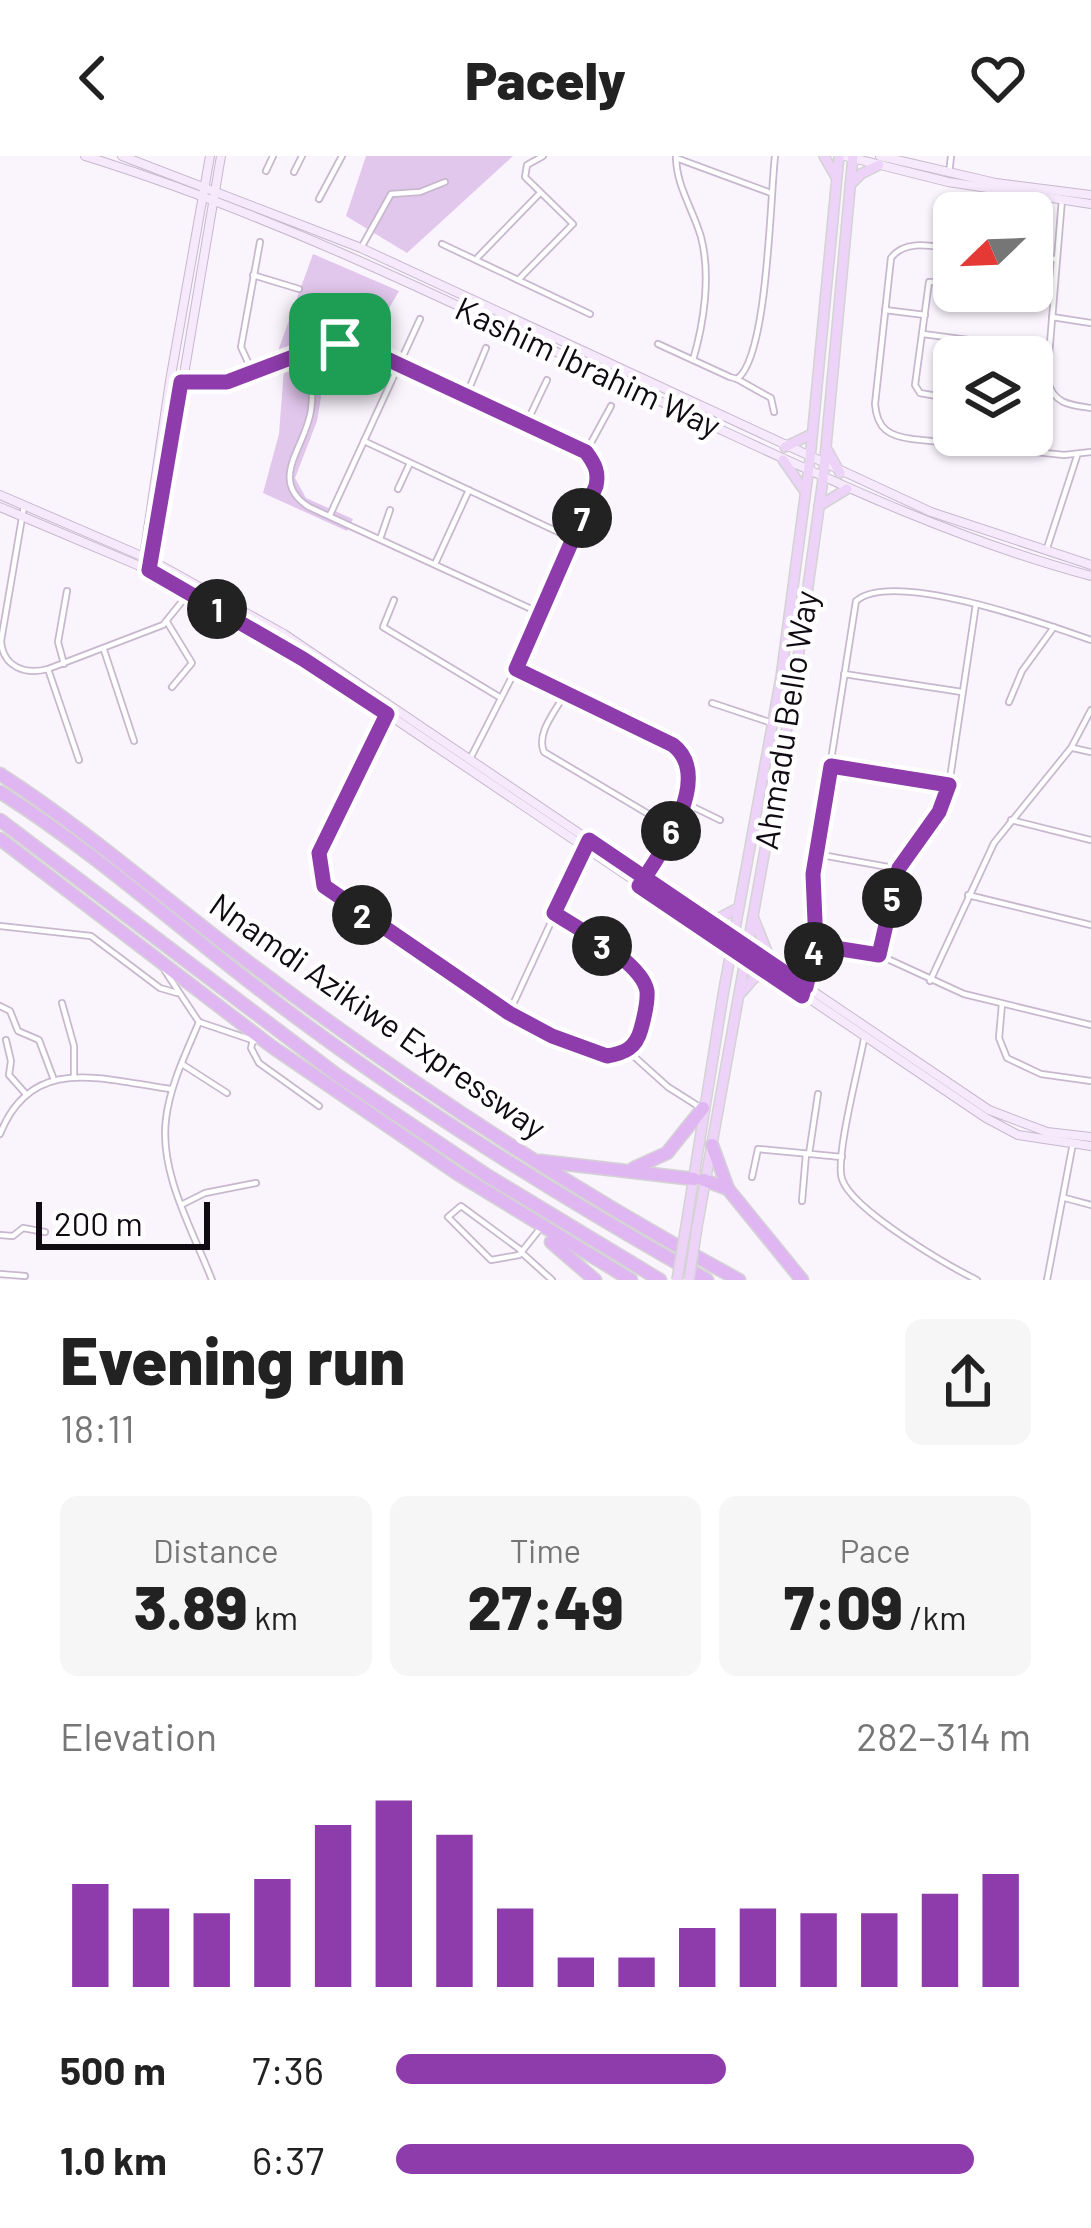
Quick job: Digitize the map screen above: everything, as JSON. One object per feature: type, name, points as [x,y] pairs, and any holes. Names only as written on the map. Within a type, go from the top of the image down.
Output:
[{"type":"highway","name":"Nnamdi Azikiwe Expressway","points":[[0,774],[93,838],[253,966],[396,1070],[534,1160],[739,1280]]},
{"type":"highway","name":"Nnamdi Azikiwe Expressway","points":[[0,792],[81,848],[335,1046],[540,1183],[707,1280]]},
{"type":"highway","name":"Nnamdi Azikiwe Expressway","points":[[0,820],[401,1119],[660,1280]]},
{"type":"highway","points":[[24,836],[56,879]]},
{"type":"highway","points":[[0,839],[271,1046],[537,1226],[631,1280]]},
{"type":"highway","points":[[335,1046],[396,1070]]},
{"type":"highway","points":[[360,1108],[401,1119]]},
{"type":"highway","points":[[630,1169],[667,1154],[704,1108]]},
{"type":"highway","points":[[712,1145],[728,1189],[802,1280]]},
{"type":"highway","points":[[534,1160],[630,1169],[728,1189]]},
{"type":"highway","points":[[537,1226],[595,1280]]},
{"type":"main road","name":"Kashim Ibrahim Way","points":[[85,156],[206,200],[488,319],[823,479],[934,526],[1091,577]]},
{"type":"main road","name":"Kashim Ibrahim Way","points":[[122,156],[215,187],[361,248],[931,512],[1091,565]]},
{"type":"main road","points":[[146,564],[206,200],[215,187],[220,156]]},
{"type":"main road","points":[[824,156],[837,179]]},
{"type":"main road","points":[[847,157],[1091,200]]},
{"type":"main road","name":"Ahmadu Bello Way","points":[[689,1280],[704,1108],[772,724],[810,459],[837,179],[847,157]]},
{"type":"main road","name":"Ahmadu Bello Way","points":[[699,1180],[712,1145],[793,694],[823,479],[850,185],[847,157]]},
{"type":"main road","points":[[210,159],[215,187]]},
{"type":"main road","points":[[189,179],[210,159]]},
{"type":"main road","points":[[850,185],[879,161]]},
{"type":"main road","points":[[785,447],[812,434]]},
{"type":"main road","points":[[826,446],[840,473]]},
{"type":"main road","points":[[783,460],[805,493]]},
{"type":"main road","points":[[819,506],[847,489]]},
{"type":"main road","points":[[1,496],[196,584],[284,634],[587,844],[704,919],[729,947]]},
{"type":"main road","points":[[0,507],[23,509]]},
{"type":"main road","points":[[146,564],[390,709]]},
{"type":"main road","points":[[642,881],[729,947],[746,952],[1000,1126],[1018,1135],[1091,1146]]},
{"type":"main road","points":[[704,919],[739,908]]},
{"type":"main road","points":[[753,914],[769,969]]},
{"type":"main road","points":[[738,997],[769,969]]},
{"type":"main road","points":[[1073,1142],[1091,1137]]},
{"type":"main road","name":"Ahmadu Bello Way","points":[[677,1280],[692,1227]]},
{"type":"street","points":[[266,171],[274,156]]},
{"type":"street","points":[[294,172],[302,156]]},
{"type":"street","points":[[319,199],[342,156]]},
{"type":"street","points":[[520,278],[573,224],[524,173],[527,165],[543,156]]},
{"type":"street","points":[[737,379],[749,369],[756,348],[775,156]]},
{"type":"street","points":[[948,178],[951,156]]},
{"type":"street","points":[[693,360],[704,299],[705,260],[679,181],[676,157],[771,193]]},
{"type":"street","points":[[361,248],[392,194],[420,192],[445,182]]},
{"type":"street","points":[[477,259],[541,193]]},
{"type":"street","points":[[1062,197],[1047,380],[1050,392],[1067,405],[1091,408]]},
{"type":"street","points":[[253,373],[241,347],[260,242]]},
{"type":"street","points":[[442,244],[590,314]]},
{"type":"street","points":[[933,246],[896,250],[889,268],[876,417],[888,434],[933,442]]},
{"type":"street","points":[[1053,259],[1058,260]]},
{"type":"street","points":[[253,274],[299,289]]},
{"type":"street","points":[[933,283],[929,283],[916,390],[933,395]]},
{"type":"street","points":[[885,310],[925,315]]},
{"type":"street","points":[[1052,317],[1091,323]]},
{"type":"street","points":[[329,514],[420,319]]},
{"type":"street","points":[[922,334],[937,336]]},
{"type":"street","points":[[175,381],[227,382],[332,344],[357,345],[586,452],[598,474],[596,486],[516,669],[468,762]]},
{"type":"street","points":[[658,344],[771,398],[774,412]]},
{"type":"street","points":[[466,396],[486,348]]},
{"type":"street","points":[[308,351],[312,408],[289,476],[300,501],[540,613]]},
{"type":"street","points":[[526,424],[547,380]]},
{"type":"street","points":[[586,452],[611,406]]},
{"type":"street","points":[[364,441],[573,539]]},
{"type":"street","points":[[1053,454],[1091,452]]},
{"type":"street","points":[[1046,551],[1077,456]]},
{"type":"street","points":[[398,489],[410,463]]},
{"type":"street","points":[[435,564],[470,490]]},
{"type":"street","points":[[23,509],[1,647],[18,669],[35,672],[64,664],[166,622],[196,584]]},
{"type":"street","points":[[380,538],[390,510]]},
{"type":"street","points":[[804,992],[816,945],[816,854],[856,601],[887,590],[976,604],[1091,640]]},
{"type":"street","points":[[64,664],[58,642],[67,591]]},
{"type":"street","points":[[394,600],[383,627],[501,698]]},
{"type":"street","points":[[879,955],[899,868],[939,812],[949,785],[976,604]]},
{"type":"street","points":[[166,622],[192,663],[172,687]]},
{"type":"street","points":[[1009,703],[1022,671],[1054,627]]},
{"type":"street","points":[[104,650],[134,741]]},
{"type":"street","points":[[48,669],[79,760]]},
{"type":"street","points":[[516,669],[683,753],[691,773],[683,802],[642,881]]},
{"type":"street","points":[[844,674],[962,692]]},
{"type":"street","points":[[565,695],[543,733],[544,752],[673,828]]},
{"type":"street","points":[[712,703],[772,724]]},
{"type":"street","points":[[390,709],[319,853],[321,878],[330,892],[509,1013],[552,1036],[607,1056],[628,1051],[637,1041],[647,995],[640,975],[554,913]]},
{"type":"street","points":[[930,981],[994,843],[1071,748],[1091,710]]},
{"type":"street","points":[[1071,748],[1091,752]]},
{"type":"street","points":[[831,766],[949,785]]},
{"type":"street","points":[[683,802],[720,820]]},
{"type":"street","points":[[1011,820],[1091,840]]},
{"type":"street","points":[[509,1013],[587,844]]},
{"type":"street","points":[[816,854],[899,868]]},
{"type":"street","points":[[968,895],[1091,925]]},
{"type":"street","points":[[0,926],[91,936],[160,988],[177,993]]},
{"type":"street","points":[[816,945],[879,955],[930,981],[1091,1025]]},
{"type":"street","points":[[160,960],[199,1022],[271,1046]]},
{"type":"street","points":[[62,1003],[74,1046],[74,1077]]},
{"type":"street","points":[[1002,1004],[999,1038],[1006,1058],[1042,1074],[1091,1081]]},
{"type":"street","points":[[0,1006],[10,1011],[18,1031],[39,1040],[54,1080]]},
{"type":"street","points":[[199,1022],[172,1089],[165,1138],[183,1204],[212,1280]]},
{"type":"street","points":[[866,1034],[842,1157],[842,1181],[860,1202],[919,1246],[977,1280]]},
{"type":"street","points":[[5,1040],[9,1075]]},
{"type":"street","points":[[253,1040],[251,1048],[260,1063],[319,1106]]},
{"type":"street","points":[[628,1051],[668,1088],[704,1108]]},
{"type":"street","points":[[182,1064],[227,1093]]},
{"type":"street","points":[[0,1072],[25,1093]]},
{"type":"street","points":[[0,1134],[25,1093],[54,1080],[74,1077],[172,1089]]},
{"type":"street","points":[[802,1201],[818,1094]]},
{"type":"street","points":[[1047,1280],[1073,1142]]},
{"type":"street","points":[[752,1177],[757,1150],[842,1157]]},
{"type":"street","points":[[183,1204],[205,1193],[256,1183]]},
{"type":"street","points":[[1066,1198],[1091,1204]]},
{"type":"street","points":[[537,1226],[522,1252],[513,1258],[486,1258],[448,1217],[461,1206],[522,1252],[552,1280]]},
{"type":"street","points":[[0,1235],[13,1237],[21,1228],[45,1232]]},
{"type":"street","points":[[0,1274],[25,1276]]},
{"type":"shaded area","points":[[366,156],[513,156],[407,253],[346,216]]},
{"type":"shaded area","points":[[313,254],[399,291],[384,317],[354,304],[317,364],[321,397],[317,421],[295,478],[306,498],[353,519],[347,531],[263,493],[279,434],[284,369],[279,348]]},
{"type":"route","points":[[340,344],[322,346],[227,382],[181,382],[149,570],[387,714],[319,853],[324,886],[509,1013],[552,1036],[616,1055],[637,1041],[646,987],[632,966],[554,913],[589,840],[645,876],[806,987],[816,945],[813,874],[831,766],[949,785],[939,812],[899,868],[879,955],[816,945],[806,987],[802,996],[639,886],[645,876],[673,828],[690,785],[689,762],[673,745],[516,669],[596,486],[594,463],[586,452],[357,345],[340,344]]}]
